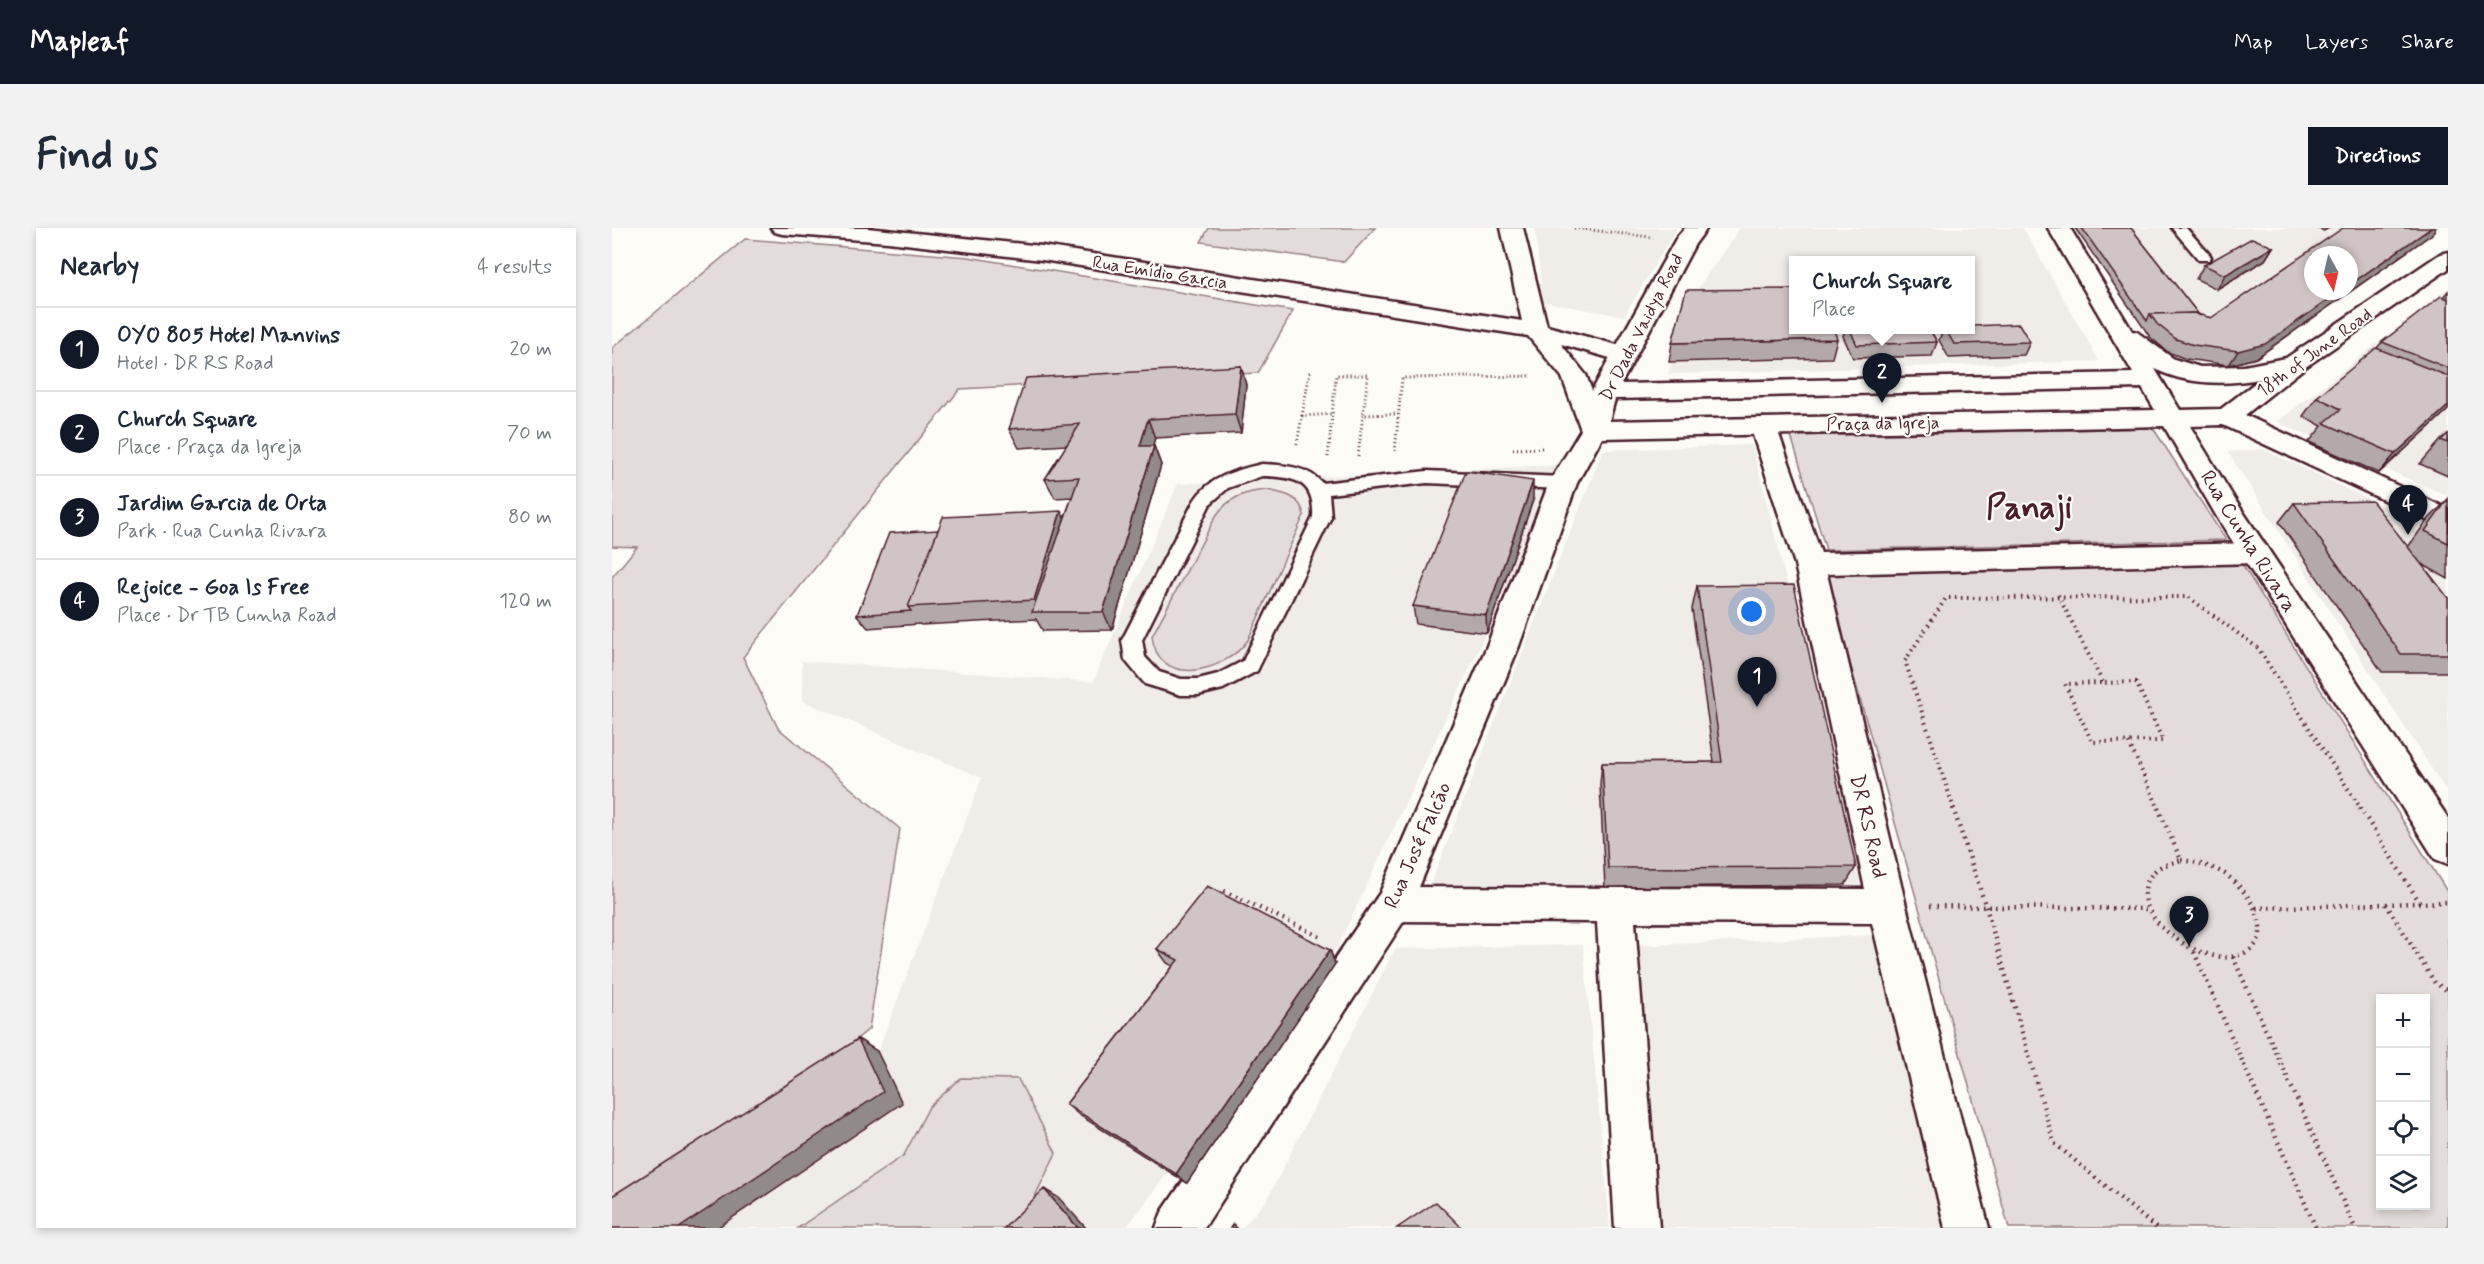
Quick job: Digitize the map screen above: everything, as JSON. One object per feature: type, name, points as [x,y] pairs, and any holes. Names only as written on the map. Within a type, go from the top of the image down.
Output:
[{"type":"street","name":"Rua Emídio Garcia","points":[[782,228],[888,236],[1042,254],[1536,330],[1625,355]]},
{"type":"street","points":[[1512,228],[1536,330],[1574,375],[1588,439]]},
{"type":"street","name":"Rua Cunha Rivara","points":[[2059,228],[2148,380],[2256,554],[2448,848]]},
{"type":"street","name":"Dr Dada Vaidya Road","points":[[1588,439],[1604,392],[1691,235]]},
{"type":"street","name":"18th of June Road","points":[[2227,417],[2295,363],[2448,259]]},
{"type":"street","points":[[2117,327],[2170,366],[2214,376],[2254,373],[2295,363]]},
{"type":"street","name":"Praça da Igreja","points":[[1604,392],[2148,380]]},
{"type":"street","points":[[2172,416],[2227,417],[2448,520]]},
{"type":"street","name":"Praça da Igreja","points":[[1588,439],[1763,426],[2172,416]]},
{"type":"street","name":"DR RS Road","points":[[1763,426],[1810,564],[1887,906],[1967,1228]]},
{"type":"street","name":"Rua José Falcão","points":[[1178,1228],[1394,904],[1503,646],[1563,483],[1588,439]]},
{"type":"street","points":[[1810,564],[2256,554]]},
{"type":"street","points":[[1394,904],[1887,906]]},
{"type":"street","points":[[1615,905],[1637,1228]]},
{"type":"lane","points":[[2179,228],[2204,257]]},
{"type":"lane","points":[[1319,489],[1324,502],[1322,518],[1250,666],[1223,681],[1198,687],[1181,687],[1152,678],[1135,660],[1132,640],[1203,501],[1211,491],[1241,474],[1262,470],[1282,470],[1301,475],[1319,489],[1427,477],[1563,483]]},
{"type":"path","points":[[1574,228],[1691,235]]},
{"type":"path","points":[[1297,446],[1310,371]]},
{"type":"path","points":[[1338,457],[1328,457],[1336,375],[1368,375],[1359,456],[1348,456]]},
{"type":"path","points":[[1406,451],[1395,451],[1402,378],[1574,375]]},
{"type":"path","points":[[1302,416],[1332,414]]},
{"type":"path","points":[[1363,414],[1398,414]]},
{"type":"path","points":[[1511,449],[1588,439]]},
{"type":"path","points":[[2054,587],[2103,683]]},
{"type":"path","points":[[2156,1228],[2054,1143],[1986,907],[1905,661],[1946,598],[2187,597],[2258,648],[2420,903]]},
{"type":"path","points":[[2136,682],[2163,741],[2129,743],[2092,742],[2065,684],[2136,682]]},
{"type":"path","points":[[2129,743],[2181,860]]},
{"type":"path","points":[[2181,860],[2198,862],[2216,868],[2246,893],[2256,908],[2260,925],[2258,940],[2248,951],[2233,957],[2214,958],[2174,941],[2158,926],[2148,909],[2144,893],[2146,880],[2153,869],[2165,862],[2181,860]]},
{"type":"path","points":[[1224,891],[1360,956]]},
{"type":"path","points":[[2256,908],[2448,902]]},
{"type":"path","points":[[2386,904],[2435,983],[2448,992]]},
{"type":"path","points":[[1887,906],[2148,909]]},
{"type":"path","points":[[2193,951],[2316,1228]]},
{"type":"path","points":[[2233,957],[2355,1228]]},
{"type":"shaded area","points":[[1209,228],[1375,228],[1344,262],[1201,242]]},
{"type":"shaded area","points":[[1535,228],[1677,228],[1624,316],[1543,302]]},
{"type":"shaded area","points":[[1740,228],[2023,228],[2099,361],[1668,374],[1691,298]]},
{"type":"shaded area","points":[[2075,228],[2418,228],[2432,234],[2358,286],[2358,246],[2304,246],[2304,300],[2338,300],[2256,358],[2229,365],[2186,359],[2168,352],[2150,337]]},
{"type":"shaded area","points":[[745,239],[968,257],[1293,311],[1258,373],[960,389],[743,657],[778,728],[900,829],[869,1029],[621,1228],[612,1228],[612,577],[637,547],[612,546],[612,348]]},
{"type":"shaded area","points":[[2448,288],[2448,496],[2277,422]]},
{"type":"shaded area","points":[[2153,428],[2226,540],[1826,550],[1791,436]]},
{"type":"shaded area","points":[[1752,445],[1865,894],[1429,888],[1603,450]]},
{"type":"shaded area","points":[[2263,449],[2448,537],[2448,794],[2228,452]]},
{"type":"shaded area","points":[[1559,465],[1480,646],[1337,948],[1126,1228],[626,1228],[878,1051],[982,778],[803,701],[802,661],[1093,682],[1178,484]]},
{"type":"shaded area","points":[[1266,490],[1290,496],[1299,503],[1304,515],[1248,640],[1238,651],[1210,667],[1194,670],[1179,669],[1166,664],[1157,653],[1152,636],[1216,516],[1231,500],[1251,492]]},
{"type":"shaded area","points":[[2242,564],[2448,893],[2448,1228],[2009,1228],[1825,574]]},
{"type":"shaded area","points":[[1876,935],[1945,1228],[1655,1228],[1634,946]]},
{"type":"shaded area","points":[[1583,945],[1610,1228],[1242,1228],[1267,1200],[1395,949]]},
{"type":"shaded area","points":[[961,1078],[1018,1079],[1056,1153],[1022,1223],[1015,1228],[798,1228],[904,1155],[929,1107]]},
{"type":"building","points":[[2082,228],[2131,228],[2199,315],[2194,313],[2150,314],[2147,321]]},
{"type":"building","points":[[2343,228],[2431,228],[2358,279],[2358,246],[2317,246]]},
{"type":"building","points":[[2252,238],[2273,247],[2225,275],[2204,265]]},
{"type":"building","points":[[2304,255],[2304,300],[2328,300],[2265,344],[2238,351],[2194,345],[2176,339],[2157,324],[2150,314],[2194,313],[2211,318]]},
{"type":"building","points":[[1789,289],[1789,334],[1835,334],[1837,339],[1672,343],[1686,290]]},
{"type":"building","points":[[2441,296],[2448,299],[2448,368],[2382,342]]},
{"type":"building","points":[[2019,324],[2030,342],[1954,344],[1948,334],[1975,334],[1975,326]]},
{"type":"building","points":[[1852,334],[1932,334],[1937,342],[1857,345]]},
{"type":"building","points":[[2376,348],[2448,376],[2448,406],[2395,454],[2324,423],[2341,409],[2317,397]]},
{"type":"building","points":[[1241,366],[1235,414],[1148,419],[1140,446],[1154,446],[1103,612],[1032,612],[1079,477],[1045,479],[1080,424],[1009,429],[1026,378]]},
{"type":"building","points":[[2448,434],[2448,443],[2441,440]]},
{"type":"building","points":[[1466,471],[1533,481],[1486,615],[1413,606]]},
{"type":"building","points":[[2448,499],[2448,543],[2425,531]]},
{"type":"building","points":[[2372,501],[2448,598],[2448,654],[2401,654],[2294,503]]},
{"type":"building","points":[[1061,511],[1034,600],[908,607],[943,517]]},
{"type":"building","points":[[938,530],[908,607],[911,611],[857,615],[889,533]]},
{"type":"building","points":[[1794,585],[1856,867],[1608,868],[1602,763],[1722,762],[1697,586]]},
{"type":"building","points":[[1207,886],[1330,950],[1176,1174],[1066,1104],[1178,960],[1157,949]]},
{"type":"building","points":[[858,1039],[883,1092],[679,1228],[612,1228],[612,1196]]},
{"type":"building","points":[[1044,1189],[1078,1228],[1004,1228]]},
{"type":"building","points":[[1436,1202],[1462,1228],[1397,1228]]},
{"type":"place","name":"Church Square","points":[[1882,403]]},
{"type":"place","name":"Rejoice - Goa Is Free","points":[[2408,535]]},
{"type":"place","name":"OYO 805 Hotel Manvins","points":[[1757,707]]},
{"type":"place","name":"Jardim Garcia de Orta","points":[[2189,946]]},
{"type":"district","name":"Panaji","points":[[2029,506]]}]
